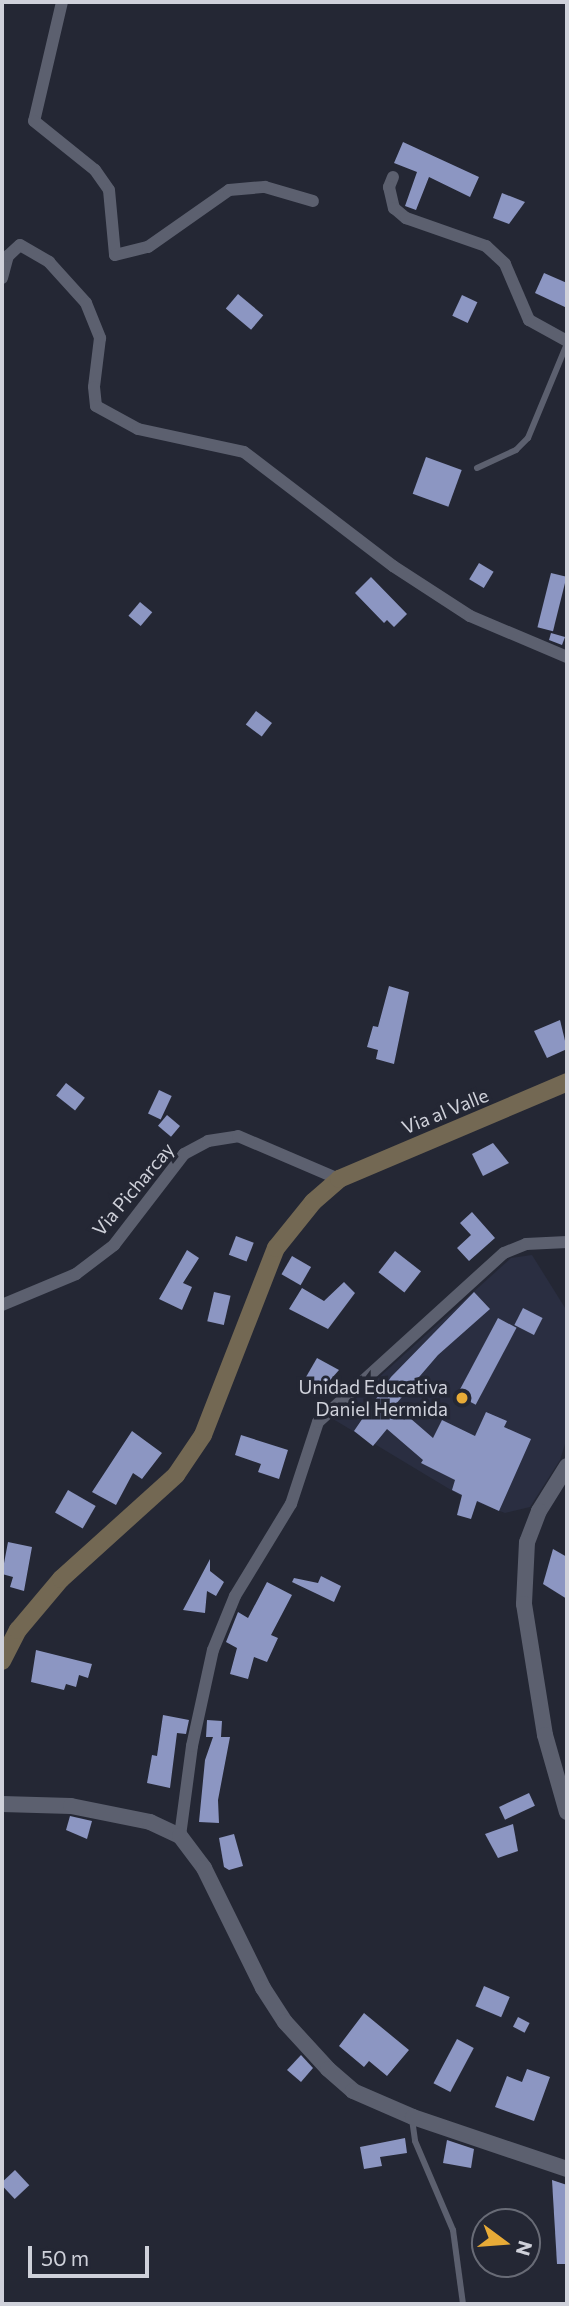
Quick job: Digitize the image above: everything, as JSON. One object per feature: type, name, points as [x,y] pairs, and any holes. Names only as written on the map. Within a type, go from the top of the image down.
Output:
[{"type":"main road","name":"Via al Valle","points":[[339,1179],[567,1082]]},
{"type":"main road","points":[[2,1661],[18,1630],[61,1579],[176,1475],[203,1435],[276,1248],[292,1224],[339,1179]]},
{"type":"street","points":[[62,2],[34,121],[95,170],[109,190],[115,255],[148,247],[229,190],[265,187],[313,201]]},
{"type":"street","points":[[393,177],[389,187],[394,208],[406,218],[486,246],[505,264],[529,320],[567,342]]},
{"type":"street","points":[[2,278],[8,256],[20,245],[49,262],[86,303],[100,338],[94,387],[96,406],[138,429],[244,452],[393,566],[470,616],[567,657]]},
{"type":"street","name":"Via Picharcay","points":[[2,1305],[76,1274],[114,1245],[184,1154],[208,1141],[238,1136],[339,1179]]},
{"type":"street","points":[[180,1836],[192,1746],[213,1650],[235,1596],[291,1504],[318,1422],[504,1253],[526,1244],[567,1242]]},
{"type":"street","points":[[567,1466],[539,1511],[527,1542],[524,1604],[545,1735],[567,1811]]},
{"type":"street","points":[[2,1804],[71,1806],[150,1822],[180,1836],[204,1868],[263,1988],[285,2022],[353,2091],[413,2117],[567,2169]]},
{"type":"lane","points":[[477,468],[516,450],[528,438],[567,342]]},
{"type":"lane","points":[[413,2117],[415,2141],[453,2230],[463,2304]]},
{"type":"shaded area","name":"Unidad Educativa Daniel Hermida","points":[[532,1255],[567,1311],[567,1438],[560,1460],[530,1507],[505,1513],[461,1496],[333,1419],[511,1258]]},
{"type":"building","points":[[403,142],[479,177],[470,197],[429,177],[416,210],[405,206],[417,172],[394,163]]},
{"type":"building","points":[[502,193],[525,202],[509,224],[493,218]]},
{"type":"building","points":[[544,273],[567,283],[567,308],[535,293]]},
{"type":"building","points":[[238,294],[263,315],[251,330],[226,309]]},
{"type":"building","points":[[462,295],[477,302],[468,323],[452,316]]},
{"type":"building","points":[[426,457],[462,470],[448,507],[413,494]]},
{"type":"building","points":[[479,563],[494,572],[484,588],[469,579]]},
{"type":"building","points":[[551,573],[567,577],[553,631],[537,627]]},
{"type":"building","points":[[371,577],[407,614],[394,627],[387,620],[384,623],[355,593]]},
{"type":"building","points":[[140,602],[152,612],[141,626],[128,616]]},
{"type":"building","points":[[551,633],[565,637],[562,645],[549,640]]},
{"type":"building","points":[[256,711],[272,723],[262,737],[246,725]]},
{"type":"building","points":[[389,986],[409,992],[394,1064],[376,1059],[378,1050],[367,1047],[373,1026],[378,1027]]},
{"type":"building","points":[[560,1020],[567,1049],[547,1058],[534,1031]]},
{"type":"building","points":[[66,1083],[85,1098],[75,1110],[56,1096]]},
{"type":"building","points":[[159,1090],[172,1096],[161,1119],[148,1114]]},
{"type":"building","points":[[167,1115],[180,1126],[171,1137],[158,1126]]},
{"type":"building","points":[[493,1143],[509,1163],[483,1176],[472,1154]]},
{"type":"building","points":[[472,1212],[495,1238],[469,1261],[457,1248],[471,1235],[460,1223]]},
{"type":"building","points":[[236,1236],[254,1243],[247,1261],[229,1255]]},
{"type":"building","points":[[187,1250],[199,1258],[183,1283],[192,1287],[182,1310],[159,1299]]},
{"type":"building","points":[[395,1251],[421,1271],[404,1293],[378,1272]]},
{"type":"building","points":[[292,1256],[311,1267],[301,1285],[282,1274]]},
{"type":"building","points":[[344,1282],[355,1293],[328,1329],[289,1309],[302,1288],[324,1301]]},
{"type":"building","points":[[214,1292],[231,1296],[224,1325],[207,1321]]},
{"type":"building","points":[[474,1292],[490,1309],[438,1355],[395,1405],[433,1438],[442,1420],[475,1436],[486,1412],[507,1421],[504,1427],[531,1439],[499,1511],[477,1501],[471,1519],[457,1515],[462,1495],[452,1490],[455,1480],[421,1463],[423,1460],[387,1429],[373,1446],[354,1431],[391,1377]]},
{"type":"building","points":[[523,1308],[543,1318],[534,1335],[514,1325]]},
{"type":"building","points":[[498,1318],[517,1328],[476,1405],[457,1395]]},
{"type":"building","points":[[317,1358],[339,1370],[324,1387],[306,1377]]},
{"type":"building","points":[[132,1431],[162,1453],[142,1479],[133,1473],[116,1505],[92,1492]]},
{"type":"building","points":[[241,1435],[288,1450],[279,1479],[258,1472],[261,1464],[235,1455]]},
{"type":"building","points":[[68,1490],[96,1506],[83,1529],[55,1513]]},
{"type":"building","points":[[8,1542],[32,1547],[24,1591],[10,1587],[13,1577],[2,1574]]},
{"type":"building","points":[[553,1549],[567,1557],[567,1599],[543,1584]]},
{"type":"building","points":[[210,1559],[210,1571],[224,1582],[216,1596],[207,1591],[205,1613],[183,1610]]},
{"type":"building","points":[[321,1576],[341,1586],[334,1602],[292,1582],[294,1578],[318,1583]]},
{"type":"building","points":[[267,1582],[292,1595],[271,1635],[278,1638],[267,1662],[254,1657],[248,1679],[230,1674],[237,1648],[226,1642],[238,1612],[248,1618]]},
{"type":"building","points":[[36,1650],[92,1664],[88,1678],[79,1675],[76,1687],[66,1684],[64,1690],[31,1682]]},
{"type":"building","points":[[163,1715],[189,1720],[186,1734],[177,1733],[170,1788],[147,1783],[152,1755],[157,1756]]},
{"type":"building","points":[[207,1720],[222,1721],[221,1737],[230,1737],[218,1800],[219,1823],[199,1822],[205,1760],[213,1737],[206,1737]]},
{"type":"building","points":[[529,1793],[535,1806],[505,1820],[499,1807]]},
{"type":"building","points":[[70,1816],[92,1821],[87,1839],[66,1830]]},
{"type":"building","points":[[513,1824],[518,1851],[498,1858],[485,1834]]},
{"type":"building","points":[[234,1834],[243,1866],[229,1870],[224,1867],[219,1838]]},
{"type":"building","points":[[484,1986],[510,1997],[501,2017],[475,2006]]},
{"type":"building","points":[[364,2013],[409,2050],[387,2076],[369,2061],[364,2067],[339,2046]]},
{"type":"building","points":[[518,2017],[530,2023],[525,2033],[513,2027]]},
{"type":"building","points":[[457,2039],[474,2048],[450,2092],[434,2083]]},
{"type":"building","points":[[301,2055],[313,2068],[301,2082],[287,2070]]},
{"type":"building","points":[[527,2069],[550,2077],[534,2121],[495,2107],[507,2076],[522,2082]]},
{"type":"building","points":[[405,2138],[407,2153],[380,2157],[382,2166],[364,2169],[360,2147]]},
{"type":"building","points":[[447,2140],[474,2149],[471,2168],[443,2163]]},
{"type":"building","points":[[15,2170],[29,2185],[15,2199],[2,2182]]},
{"type":"building","points":[[552,2180],[567,2185],[567,2264],[557,2264]]},
{"type":"place","name":"Unidad Educativa Daniel Hermida","points":[[462,1398]]}]
